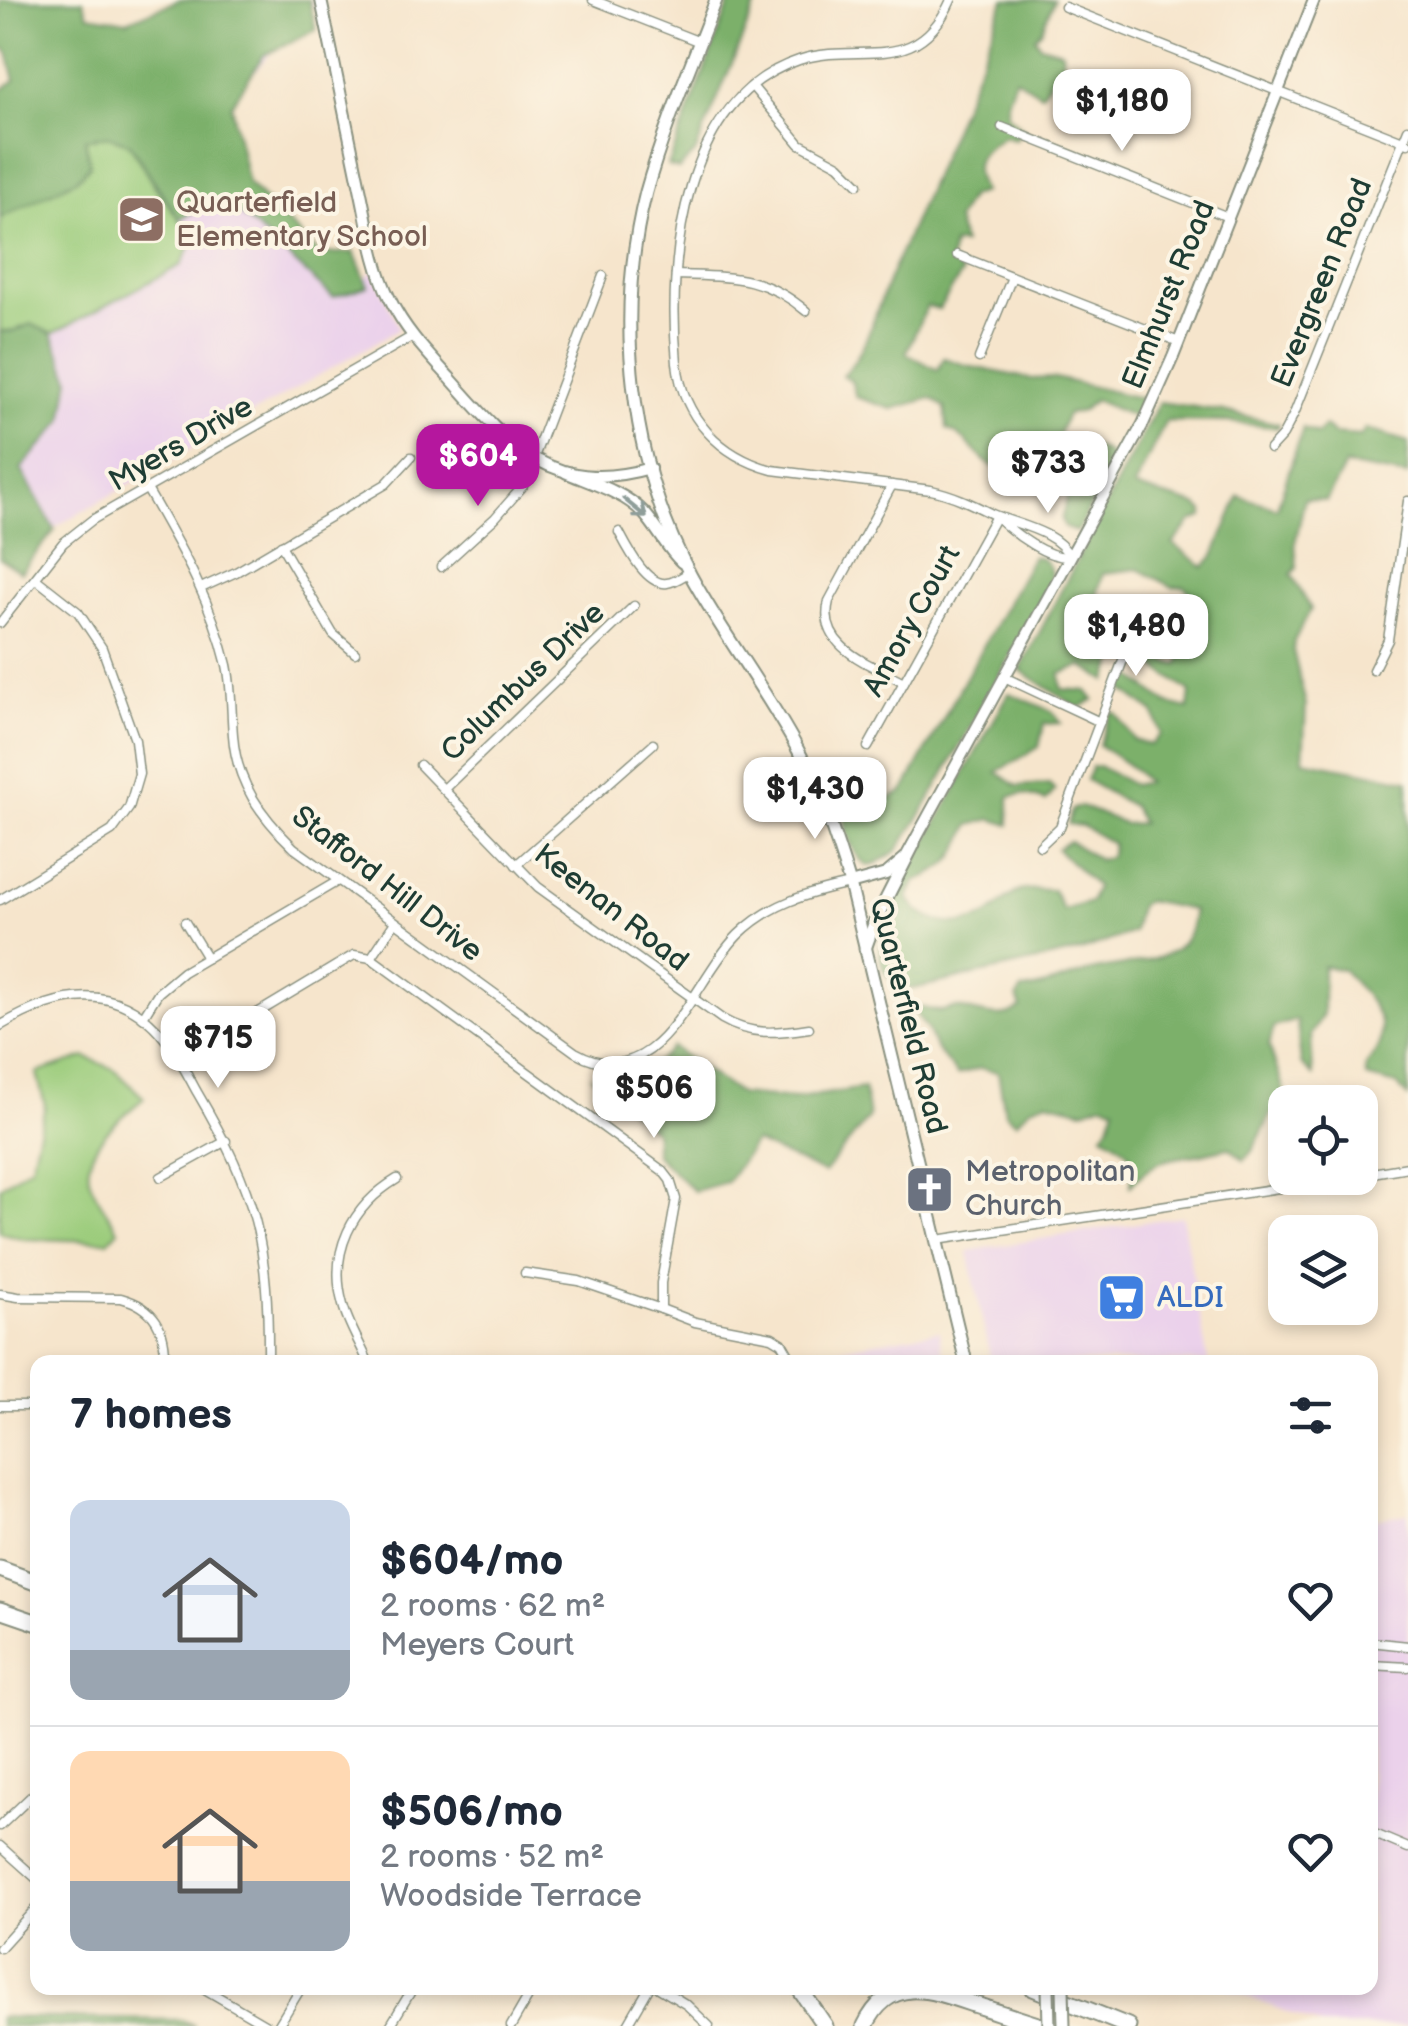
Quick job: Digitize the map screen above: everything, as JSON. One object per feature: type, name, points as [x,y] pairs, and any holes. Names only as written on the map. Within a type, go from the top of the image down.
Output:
[{"type":"highway","points":[[0,1570],[30,1580]]},
{"type":"highway","points":[[0,1610],[30,1620]]},
{"type":"highway","points":[[804,1995],[825,2026]]},
{"type":"highway","points":[[865,2026],[884,2000],[895,1995]]},
{"type":"highway","points":[[946,1995],[1040,2026]]},
{"type":"highway","points":[[976,1995],[1052,2026]]},
{"type":"highway","points":[[1050,1995],[1127,2026]]},
{"type":"highway","points":[[1063,1995],[1127,2026]]},
{"type":"main road","name":"Quarterfield Road","points":[[716,0],[646,192],[632,266],[633,364],[650,468],[667,522],[688,569],[798,750],[831,825],[850,884],[964,1355]]},
{"type":"main road","points":[[566,472],[621,496],[641,510],[669,550],[688,569]]},
{"type":"main road","points":[[865,949],[875,920],[914,844]]},
{"type":"main road","points":[[1049,1995],[1052,2026]]},
{"type":"main road","points":[[1064,1995],[1064,2026]]},
{"type":"street","points":[[321,0],[373,248],[389,298],[413,336],[480,410],[532,459],[566,472],[608,478],[650,468]]},
{"type":"street","points":[[593,0],[700,42]]},
{"type":"street","points":[[950,0],[924,38],[908,49],[816,56],[784,66],[752,86],[724,115],[705,148],[687,208],[676,274],[680,380],[691,410],[711,437],[736,456],[772,470],[956,496],[996,516],[1018,521],[1064,547],[1070,557]]},
{"type":"street","name":"Elmhurst Road","points":[[850,884],[875,878],[897,866],[914,844],[1143,424],[1314,0]]},
{"type":"street","points":[[1065,7],[1406,142]]},
{"type":"street","points":[[752,86],[800,144],[839,165],[858,184]]},
{"type":"street","points":[[1002,127],[1228,217]]},
{"type":"street","name":"Evergreen Road","points":[[1270,449],[1294,414],[1408,129]]},
{"type":"street","points":[[956,255],[1178,342]]},
{"type":"street","points":[[676,274],[756,281],[778,289],[806,311]]},
{"type":"street","points":[[440,567],[515,498],[603,276]]},
{"type":"street","points":[[979,358],[1012,277]]},
{"type":"street","name":"Myers Drive","points":[[0,623],[77,530],[413,336]]},
{"type":"street","points":[[201,588],[386,484],[411,457]]},
{"type":"street","points":[[892,485],[828,601],[826,621],[836,642],[845,650],[904,682]]},
{"type":"street","name":"Stafford Hill Drive","points":[[147,489],[201,588],[227,665],[234,746],[247,790],[285,839],[576,1052],[603,1063],[632,1061],[653,1050],[692,998]]},
{"type":"street","points":[[1374,670],[1388,640],[1408,501]]},
{"type":"street","name":"Amory Court","points":[[868,747],[996,516]]},
{"type":"street","points":[[620,532],[635,558],[660,582],[666,583],[688,569]]},
{"type":"street","points":[[281,545],[334,634],[355,652]]},
{"type":"street","points":[[0,900],[112,830],[130,808],[139,774],[134,740],[102,648],[78,612],[36,579]]},
{"type":"street","name":"Columbus Drive","points":[[444,790],[634,606]]},
{"type":"street","points":[[1040,846],[1060,826],[1137,623]]},
{"type":"street","points":[[1004,677],[1100,722]]},
{"type":"street","points":[[516,865],[652,744]]},
{"type":"street","name":"Keenan Road","points":[[420,765],[516,865],[556,900],[722,1019],[748,1031],[774,1033],[809,1028]]},
{"type":"street","points":[[143,1017],[170,982],[338,881]]},
{"type":"street","points":[[692,998],[736,938],[768,911],[800,896],[850,884]]},
{"type":"street","points":[[185,922],[207,958]]},
{"type":"street","points":[[370,958],[395,922]]},
{"type":"street","points":[[244,1021],[354,956],[370,958],[670,1180],[676,1199],[660,1283],[661,1309]]},
{"type":"street","points":[[2,1021],[37,1005],[67,998],[98,998],[143,1017],[165,1039],[226,1141],[251,1199],[265,1259],[268,1355]]},
{"type":"street","points":[[161,1176],[226,1141]]},
{"type":"street","points":[[1378,1172],[1408,1167]]},
{"type":"street","points":[[365,1355],[344,1307],[338,1279],[339,1257],[353,1219],[366,1201],[397,1179]]},
{"type":"street","points":[[937,1240],[1268,1190]]},
{"type":"street","points":[[525,1274],[579,1281],[695,1322],[772,1337],[782,1343],[789,1355]]},
{"type":"street","points":[[0,1294],[134,1301],[159,1323],[165,1355]]},
{"type":"street","points":[[0,1406],[30,1406]]},
{"type":"street","points":[[1378,1643],[1408,1646]]},
{"type":"street","points":[[1378,1665],[1408,1666]]},
{"type":"street","points":[[0,1826],[30,1798]]},
{"type":"street","points":[[1378,1835],[1408,1848]]},
{"type":"street","points":[[0,1846],[30,1873]]},
{"type":"street","points":[[0,1948],[30,1915]]},
{"type":"street","points":[[215,1995],[268,2026]]},
{"type":"street","points":[[278,2026],[296,1995]]},
{"type":"street","points":[[390,2026],[410,1995]]},
{"type":"street","points":[[511,2026],[529,1995]]},
{"type":"street","points":[[627,2026],[646,1995]]},
{"type":"street","points":[[671,1995],[709,2026]]},
{"type":"shaded area","name":"Quarterfield Elementary School","points":[[269,0],[315,2],[220,112],[230,170],[356,289],[373,270],[399,329],[0,559],[0,144],[143,90]]},
{"type":"shaded area","points":[[1182,1216],[1207,1355],[990,1355],[968,1251]]},
{"type":"shaded area","points":[[939,1331],[943,1355],[814,1355]]},
{"type":"shaded area","points":[[1408,1513],[1408,2026],[1322,2026],[1244,1995],[1378,1995],[1378,1519]]},
{"type":"green space","points":[[0,0],[83,0],[88,15],[127,21],[179,0],[309,0],[316,30],[264,55],[231,105],[248,184],[320,254],[354,252],[368,286],[333,297],[223,198],[179,219],[129,143],[108,136],[85,139],[90,165],[77,179],[0,218],[0,91],[15,80],[8,53],[0,44]]},
{"type":"green space","points":[[731,0],[758,0],[695,153],[679,169],[668,166]]},
{"type":"green space","points":[[1004,0],[1054,0],[1035,37],[1040,45],[1062,51],[1063,62],[1041,94],[1015,78],[1007,115],[1024,130],[1015,139],[1004,136],[978,158],[976,173],[983,192],[970,196],[956,220],[963,244],[953,244],[950,260],[962,273],[939,309],[927,306],[906,353],[938,370],[944,358],[972,367],[1032,379],[1055,378],[1149,400],[1139,419],[1094,400],[1082,411],[1067,414],[1056,441],[1063,453],[1097,448],[1115,460],[1077,532],[1065,528],[1061,520],[1068,493],[990,465],[963,438],[947,429],[945,408],[931,398],[892,409],[856,397],[851,380],[843,376],[866,339]]},
{"type":"green space","points":[[108,136],[129,143],[151,181],[194,239],[181,265],[52,334],[31,324],[14,331],[0,331],[0,218],[77,179],[85,138]]},
{"type":"green space","points":[[31,324],[52,334],[70,378],[63,421],[21,469],[55,530],[21,572],[0,558],[0,332]]},
{"type":"green space","points":[[1159,402],[1279,424],[1278,428],[1166,421],[1134,487],[1196,505],[1203,511],[1203,517],[1191,522],[1173,544],[1204,567],[1214,556],[1239,496],[1277,508],[1303,428],[1317,434],[1325,426],[1333,434],[1361,436],[1365,429],[1408,442],[1407,476],[1345,465],[1326,501],[1305,498],[1295,543],[1297,568],[1291,574],[1311,609],[1293,650],[1306,705],[1303,760],[1408,780],[1408,1097],[1397,1085],[1366,1077],[1366,1066],[1381,1039],[1378,1015],[1343,970],[1323,966],[1323,1014],[1311,1035],[1313,1075],[1301,1064],[1297,1020],[1274,1027],[1269,1046],[1282,1085],[1268,1085],[1268,1121],[1244,1160],[1230,1148],[1170,1159],[1151,1167],[1131,1185],[1129,1154],[1103,1134],[1115,1106],[1103,1103],[1084,1110],[1047,1101],[1031,1107],[1016,1122],[1005,1113],[998,1072],[980,1068],[957,1075],[911,1007],[1006,1015],[1021,1008],[1017,997],[1022,990],[1157,958],[1183,942],[1191,929],[1193,910],[1147,901],[1139,905],[1133,932],[1081,951],[912,989],[886,973],[881,955],[881,922],[1009,693],[1052,711],[1061,723],[1044,724],[1039,747],[997,772],[1017,786],[1049,784],[1055,790],[1046,801],[1023,794],[1009,797],[1009,825],[992,819],[970,825],[950,861],[915,882],[908,897],[923,914],[954,923],[977,920],[1024,890],[1053,890],[1063,910],[1091,902],[1096,886],[1057,849],[1069,841],[1099,860],[1110,856],[1113,844],[1082,826],[1068,824],[1072,810],[1081,806],[1125,824],[1142,823],[1132,806],[1086,780],[1092,767],[1099,766],[1133,785],[1146,782],[1099,745],[1111,712],[1116,713],[1134,740],[1151,745],[1161,734],[1154,713],[1122,689],[1124,677],[1132,676],[1168,704],[1188,709],[1190,692],[1135,652],[1150,645],[1162,660],[1178,665],[1196,626],[1201,604],[1184,586],[1173,587],[1138,569],[1103,573],[1097,595],[1118,613],[1117,624],[1099,614],[1078,632],[1079,648],[1116,657],[1107,681],[1082,666],[1060,674],[1062,689],[1087,691],[1094,700],[1078,708],[1020,670]]},
{"type":"green space","points":[[1033,556],[1049,567],[1049,587],[921,815],[897,851],[872,866],[865,865],[852,847],[845,824],[844,800],[851,779],[873,806],[903,792]]},
{"type":"green space","points":[[672,1047],[739,1094],[793,1099],[864,1088],[869,1117],[824,1173],[755,1142],[727,1182],[694,1191],[655,1154],[655,1132],[593,1077],[637,1072],[655,1063]]},
{"type":"green space","points":[[85,1057],[114,1069],[144,1098],[105,1134],[91,1157],[92,1187],[118,1230],[108,1241],[24,1239],[0,1232],[0,1187],[31,1165],[45,1106],[37,1073]]},
{"type":"green space","points":[[0,2017],[182,2020],[195,2026],[0,2026]]},
{"type":"place","name":"Quarterfield Elementary School","points":[[141,220]]},
{"type":"place","name":"Metropolitan Church","points":[[930,1189]]},
{"type":"place","name":"ALDI","points":[[1122,1298]]}]
